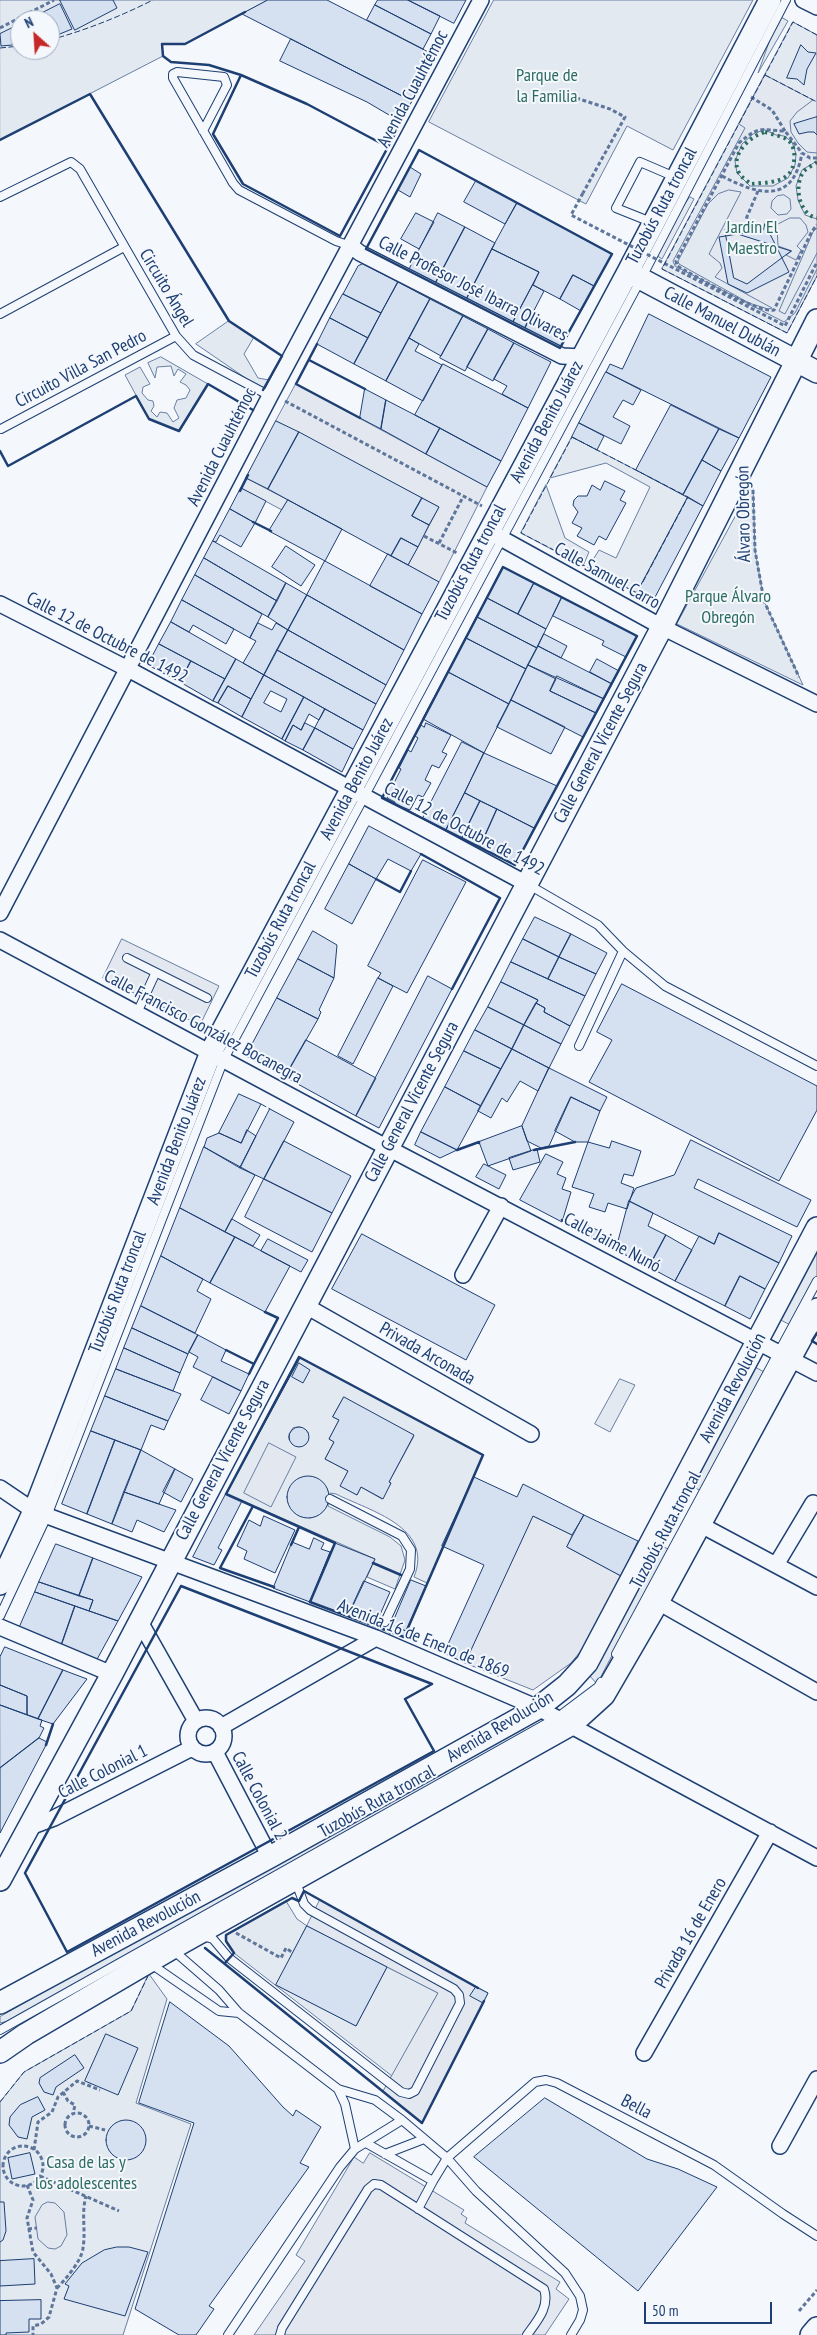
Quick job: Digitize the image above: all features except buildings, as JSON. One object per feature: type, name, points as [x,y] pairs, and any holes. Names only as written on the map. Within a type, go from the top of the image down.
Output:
[{"type":"main road","name":"Avenida Benito Juárez","points":[[0,1584],[41,1514],[217,1055],[494,535],[582,357],[634,276],[653,223],[770,0]]},
{"type":"main road","name":"Calle Manuel Dublán","points":[[634,276],[817,372]]},
{"type":"main road","name":"Calle General Vicente Segura","points":[[0,1880],[112,1674],[662,627],[817,320]]},
{"type":"main road","name":"Avenida Revolución","points":[[0,2003],[270,1857],[538,1708],[568,1684],[587,1663],[817,1228]]},
{"type":"main road","name":"Avenida Revolución","points":[[0,2052],[26,2034],[302,1875],[565,1720],[604,1695],[700,1525],[785,1355],[817,1309]]},
{"type":"main road","points":[[0,2037],[26,2034]]},
{"type":"main road","points":[[811,2335],[817,2328]]},
{"type":"street","name":"Avenida Cuauhtémoc","points":[[0,913],[270,396],[481,0]]},
{"type":"street","points":[[803,0],[817,7]]},
{"type":"street","name":"Calle Profesor José Ibarra Olivares","points":[[351,246],[360,253],[562,356],[582,357]]},
{"type":"street","name":"Calle Samuel Carro","points":[[494,535],[662,627],[813,702]]},
{"type":"street","name":"Calle 12 de Octubre de 1492","points":[[1,606],[128,670],[527,884]]},
{"type":"street","name":"Calle Francisco González Bocanegra","points":[[0,940],[388,1148]]},
{"type":"street","name":"Calle Jaime Nunó","points":[[388,1148],[785,1355],[817,1374]]},
{"type":"street","points":[[464,1275],[501,1206]]},
{"type":"street","name":"Privada Arconada","points":[[306,1306],[531,1434]]},
{"type":"street","name":"Avenida 16 de Enero de 1869","points":[[0,1488],[41,1514],[170,1562],[381,1630],[565,1720],[817,1858]]},
{"type":"street","points":[[776,1565],[812,1503]]},
{"type":"street","points":[[700,1525],[817,1587]]},
{"type":"street","points":[[658,1602],[817,1692]]},
{"type":"street","points":[[139,1620],[196,1721]]},
{"type":"street","points":[[0,1627],[112,1674]]},
{"type":"street","points":[[221,1727],[381,1630]]},
{"type":"street","points":[[207,1718],[218,1722],[221,1727],[224,1732],[223,1743],[215,1752],[202,1754],[192,1748],[188,1736],[189,1730],[196,1721],[207,1718]]},
{"type":"street","name":"Calle Colonial 1","points":[[30,1827],[54,1818],[192,1748]]},
{"type":"street","name":"Calle Colonial 2","points":[[215,1752],[270,1857]]},
{"type":"street","name":"Privada 16 de Enero","points":[[644,2053],[770,1832]]},
{"type":"street","points":[[780,2146],[817,2079]]},
{"type":"lane","name":"Tuzobús Ruta troncal","points":[[494,535],[786,0]]},
{"type":"lane","points":[[203,131],[227,85],[227,81],[224,77],[177,72],[173,74],[173,78],[203,131],[239,190],[336,241],[351,246]]},
{"type":"lane","name":"Circuito Ángel","points":[[0,197],[71,162],[80,169],[176,336],[193,355],[270,396]]},
{"type":"lane","points":[[653,223],[616,208],[640,162],[677,178]]},
{"type":"lane","points":[[0,314],[124,247]]},
{"type":"lane","name":"Circuito Villa San Pedro","points":[[1,429],[176,336]]},
{"type":"lane","name":"Calle 12 de Octubre de 1492","points":[[527,884],[598,924],[623,951],[665,986],[817,1066]]},
{"type":"lane","points":[[579,1046],[623,951]]},
{"type":"lane","points":[[127,958],[155,974],[207,998]]},
{"type":"lane","points":[[137,1012],[155,974]]},
{"type":"lane","name":"Tuzobús Ruta troncal","points":[[612,1661],[785,1355],[817,1281]]},
{"type":"lane","points":[[330,1499],[402,1536],[411,1550],[410,1569],[381,1630]]},
{"type":"lane","points":[[0,1616],[41,1514]]},
{"type":"lane","name":"Tuzobús Ruta troncal","points":[[0,2030],[565,1720],[598,1686],[603,1678]]},
{"type":"lane","points":[[171,1949],[187,1947],[206,1936],[213,1938],[229,1958],[401,2092],[409,2094],[415,2091],[460,2003],[459,1995],[454,1989],[310,1910],[304,1904],[298,1886],[302,1875]]},
{"type":"lane","points":[[171,1949],[219,1990],[239,2013],[338,2089],[375,2100],[447,2158],[476,2191],[574,2283],[580,2296],[583,2310],[580,2320],[571,2335]]},
{"type":"lane","points":[[149,1962],[219,2012],[239,2013]]},
{"type":"lane","name":"Bella","points":[[418,2209],[447,2158],[535,2082],[546,2080],[557,2083],[714,2165],[817,2236]]},
{"type":"lane","points":[[338,2089],[345,2104],[355,2149]]},
{"type":"lane","points":[[228,2335],[340,2167],[355,2149],[402,2120]]},
{"type":"lane","points":[[385,2154],[424,2139]]},
{"type":"lane","points":[[366,2143],[433,2181]]},
{"type":"lane","points":[[280,2335],[282,2328],[368,2189],[374,2184],[381,2185],[544,2289],[546,2296],[544,2310],[527,2335]]},
{"type":"path","points":[[0,28],[54,0]]},
{"type":"path","points":[[570,96],[610,109],[624,117],[571,215],[785,326],[817,262]]},
{"type":"path","points":[[751,97],[772,110],[802,153],[810,158],[817,158]]},
{"type":"path","points":[[785,131],[773,131],[767,128],[752,131],[740,143],[676,260],[677,266],[768,312],[777,306],[812,231],[817,225]]},
{"type":"path","points":[[722,176],[745,188],[771,192],[786,187],[800,166],[802,153]]},
{"type":"path","points":[[758,191],[746,219],[762,226]]},
{"type":"path","points":[[270,396],[284,400],[482,506]]},
{"type":"path","name":"Álvaro Obregón","points":[[753,484],[755,550],[764,602],[813,702]]},
{"type":"path","points":[[438,543],[464,496]]},
{"type":"path","points":[[424,536],[458,553]]},
{"type":"path","points":[[233,1931],[281,1958],[286,1948],[293,1953]]},
{"type":"path","points":[[34,2150],[38,2122],[52,2112],[58,2097],[63,2092],[77,2081],[100,2090]]},
{"type":"path","points":[[63,2092],[68,2101],[75,2105],[73,2114],[65,2122],[66,2130],[71,2136],[83,2136],[89,2126]]},
{"type":"path","points":[[73,2114],[85,2116],[89,2126]]},
{"type":"path","points":[[89,2126],[105,2130]]},
{"type":"path","points":[[28,2147],[34,2150],[42,2160],[43,2166],[40,2176],[27,2185],[21,2186],[9,2180],[2,2169],[6,2156],[16,2148],[28,2147]]},
{"type":"path","points":[[40,2176],[119,2211]]},
{"type":"path","points":[[27,2185],[33,2200],[27,2218],[33,2252],[51,2274],[57,2288]]},
{"type":"path","points":[[33,2335],[33,2326],[41,2324],[48,2317],[57,2288],[78,2262],[84,2249],[82,2209],[86,2196]]},
{"type":"path","points":[[28,2229],[36,2228]]},
{"type":"path","points":[[799,2311],[817,2290]]},
{"type":"green space","points":[[0,0],[268,0],[185,44],[162,44],[163,56],[0,140]]},
{"type":"green space","name":"Parque de la Familia","points":[[494,0],[753,0],[673,150],[627,126],[586,204],[429,122]]},
{"type":"green space","points":[[781,17],[788,21],[758,73],[772,34]]},
{"type":"green space","name":"Jardín El Maestro","points":[[793,22],[817,35],[817,276],[787,333],[662,269]]},
{"type":"green space","points":[[690,197],[694,199],[662,259],[656,255],[676,217]]},
{"type":"green space","points":[[229,321],[254,337],[244,354],[258,378],[269,380],[263,390],[196,344]]},
{"type":"green space","points":[[161,357],[208,384],[179,431],[149,419],[125,375],[140,367],[150,384],[143,387],[142,393],[148,400],[153,401],[154,406],[151,411],[157,417],[160,412],[167,413],[173,422],[179,418],[174,408],[177,400],[186,398],[190,390],[180,382],[186,374],[178,369],[174,376],[171,366],[157,367],[155,378],[148,363]]},
{"type":"green space","points":[[572,437],[688,497],[637,593],[588,568],[599,550],[616,558],[650,487],[606,463],[550,478]]},
{"type":"green space","points":[[246,478],[288,500],[282,510],[241,488]]},
{"type":"green space","name":"Parque Álvaro Obregón","points":[[753,484],[755,550],[764,601],[803,685],[677,624]]},
{"type":"green space","points":[[546,485],[565,538],[589,552],[583,566],[521,533]]},
{"type":"green space","points":[[817,1247],[817,1278],[792,1326],[779,1319]]},
{"type":"green space","points":[[300,1358],[483,1455],[427,1583],[414,1577],[418,1560],[415,1545],[407,1533],[381,1515],[330,1493],[328,1506],[390,1537],[401,1546],[405,1560],[395,1589],[367,1577],[375,1559],[227,1494]],"holes":[[[344,1398],[414,1436],[382,1499],[361,1487],[357,1495],[341,1486],[348,1471],[325,1459],[334,1442],[329,1439],[339,1420],[333,1417]],[[300,1427],[308,1432],[308,1438],[306,1444],[297,1446],[289,1440],[289,1434],[293,1428]],[[305,1477],[315,1478],[327,1488],[329,1495],[325,1509],[310,1518],[296,1514],[288,1503],[288,1494],[291,1487]]]},
{"type":"green space","points":[[755,1367],[766,1373],[701,1491],[690,1485]]},
{"type":"green space","points":[[620,1379],[635,1385],[610,1432],[595,1424]]},
{"type":"green space","points":[[658,1544],[668,1549],[597,1684],[589,1675]]},
{"type":"green space","points":[[519,1725],[526,1732],[17,2019],[0,2023],[0,2017]]},
{"type":"green space","points":[[286,1901],[297,1919],[307,1926],[277,1985],[356,2026],[387,1967],[438,1993],[392,2076],[234,1953],[227,1945],[226,1935]]},
{"type":"green space","name":"Casa de las y los adolescentes","points":[[149,1974],[167,1999],[136,2103],[191,2124],[123,2335],[0,2335],[0,2102],[24,2072],[131,2011]]},
{"type":"shaded area","points":[[765,75],[813,100],[797,112],[790,121],[791,132],[798,143],[807,152],[817,153],[817,161],[802,170],[796,186],[798,200],[805,215],[817,219],[817,228],[813,232],[779,311],[785,314],[817,253],[817,269],[795,313],[784,322],[675,266],[673,261],[745,128],[739,124]],"holes":[[[765,130],[784,136],[792,142],[796,154],[795,165],[788,178],[773,186],[750,186],[737,173],[735,161],[742,144],[753,134]],[[729,190],[741,192],[709,254],[720,263],[722,268],[715,277],[772,308],[768,309],[749,303],[679,264],[678,261],[708,204],[718,194]],[[784,195],[790,199],[791,209],[787,214],[778,215],[771,208],[772,201],[777,196]],[[790,218],[800,218],[806,225],[808,232],[797,246],[801,250],[796,260],[786,255],[792,251],[778,246],[777,225]]]},
{"type":"shaded area","points":[[296,384],[487,487],[439,582],[408,565],[439,507],[276,421]]},
{"type":"shaded area","points":[[122,939],[219,986],[200,1025],[103,978]]},
{"type":"shaded area","points":[[269,1443],[296,1457],[271,1507],[244,1493]]},
{"type":"shaded area","points":[[533,1516],[572,1535],[567,1547],[621,1576],[588,1642],[571,1663],[533,1690],[465,1663]]},
{"type":"shaded area","points":[[320,1900],[488,1993],[422,2123],[383,2091],[438,1993],[307,1926]]},
{"type":"shaded area","points":[[370,2153],[464,2210],[461,2214],[467,2218],[465,2223],[560,2282],[556,2289],[569,2299],[545,2335],[254,2335],[305,2261],[296,2255],[354,2157],[363,2163]]},
{"type":"shaded area","points":[[48,2202],[55,2203],[64,2212],[67,2235],[61,2246],[55,2249],[48,2248],[38,2239],[35,2217],[42,2205]]},
{"type":"hedge","points":[[765,132],[782,137],[790,142],[794,154],[792,169],[784,178],[771,182],[751,184],[739,173],[737,160],[743,147],[753,138],[765,132]]},
{"type":"hedge","points":[[817,162],[804,171],[799,184],[802,206],[811,216],[817,218]]},
{"type":"fence","points":[[60,37],[102,23],[153,0]]},
{"type":"fence","points":[[817,35],[793,22],[662,269],[787,333],[817,276]]},
{"type":"fence","points":[[0,48],[10,47]]},
{"type":"fence","points":[[765,75],[817,102]]},
{"type":"fence","points":[[572,437],[688,497],[637,593],[521,533],[572,437]]},
{"type":"fence","points":[[261,1104],[270,1109]]},
{"type":"fence","points":[[0,2102],[24,2072],[131,2011],[149,1974]]},
{"type":"wall","points":[[241,75],[213,134],[243,184],[340,236],[388,147],[307,104],[241,75],[209,65],[171,62],[163,56],[162,44],[185,44],[245,12]]},
{"type":"wall","points":[[0,140],[90,94],[229,321],[282,356],[263,390]]},
{"type":"wall","points":[[388,147],[401,122]]},
{"type":"wall","points":[[419,150],[612,254],[560,348],[366,249],[419,150]]},
{"type":"wall","points":[[317,344],[296,384],[360,418]]},
{"type":"wall","points":[[309,360],[365,389]]},
{"type":"wall","points":[[0,451],[8,466],[136,396],[149,419],[179,431],[208,384],[253,410]]},
{"type":"wall","points":[[240,491],[248,475]]},
{"type":"wall","points":[[253,522],[271,531]]},
{"type":"wall","points":[[503,567],[637,636],[515,865],[382,798],[503,567]]},
{"type":"wall","points":[[421,854],[500,898],[452,989]]},
{"type":"wall","points":[[376,879],[400,892],[411,871]]},
{"type":"wall","points":[[534,1150],[575,1142]]},
{"type":"wall","points":[[457,1150],[479,1143]]},
{"type":"wall","points":[[562,1220],[582,1233]]},
{"type":"wall","points":[[254,1364],[278,1318],[265,1312]]},
{"type":"wall","points":[[817,1333],[812,1341],[817,1344]]},
{"type":"wall","points":[[226,1350],[254,1364],[249,1374]]},
{"type":"wall","points":[[299,1357],[483,1455],[404,1637],[310,1602],[335,1543],[226,1494],[299,1357]]},
{"type":"wall","points":[[253,1506],[220,1568],[274,1587]]},
{"type":"wall","points":[[291,1545],[299,1527]]},
{"type":"wall","points":[[373,1563],[401,1575]]},
{"type":"wall","points":[[181,1586],[432,1684],[405,1699],[434,1751],[67,1952],[25,1873],[181,1586]]},
{"type":"wall","points":[[46,1745],[53,1724]]},
{"type":"wall","points":[[225,1963],[234,1953],[226,1941],[226,1935],[292,1898],[299,1901],[304,1891],[478,1988]]},
{"type":"wall","points":[[205,1948],[422,2123],[484,2001]]}]
